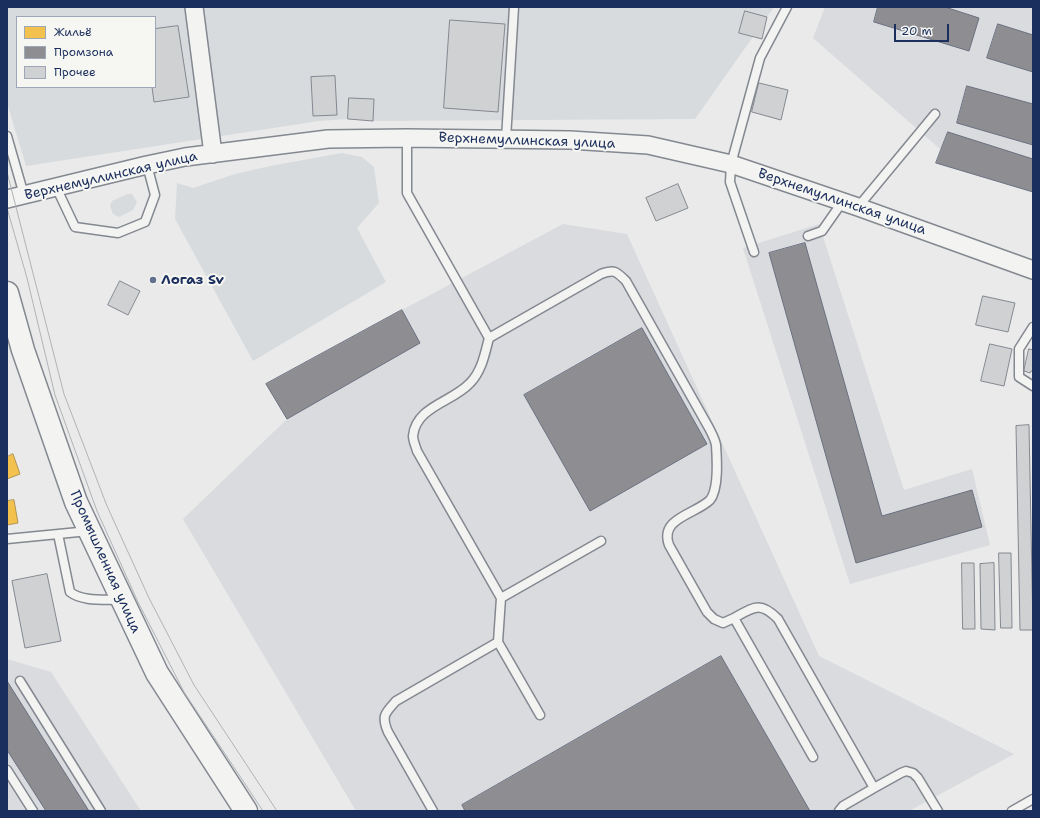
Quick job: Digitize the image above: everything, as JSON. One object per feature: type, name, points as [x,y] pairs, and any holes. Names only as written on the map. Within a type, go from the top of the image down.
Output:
[{"type":"street","points":[[194,7],[213,154]]},
{"type":"street","name":"Верхнемуллинская улица","points":[[7,199],[185,157],[328,139],[407,138],[570,140],[648,145],[730,164],[850,204],[1033,270]]},
{"type":"street","name":"Промышленная улица","points":[[7,293],[12,329],[23,350],[76,502],[157,673],[246,811]]},
{"type":"lane","points":[[506,139],[514,7]]},
{"type":"lane","points":[[754,252],[730,182],[730,164],[760,58],[787,7]]},
{"type":"lane","points":[[808,236],[822,232],[935,114]]},
{"type":"lane","points":[[7,136],[24,195]]},
{"type":"lane","points":[[407,138],[407,193],[489,338]]},
{"type":"lane","points":[[56,187],[75,227],[118,233],[144,222],[155,195],[147,165]]},
{"type":"lane","points":[[540,715],[498,642],[501,598],[417,451],[413,437],[416,425],[427,410],[459,392],[470,384],[478,374],[489,338],[601,274],[610,271],[618,273],[626,281],[710,428],[716,445],[715,492],[710,500],[676,520],[668,529],[666,538],[669,545],[707,612],[714,619],[723,623],[759,606],[770,611],[778,619],[874,788]]},
{"type":"lane","points":[[1033,327],[1019,349],[1019,377],[1033,386]]},
{"type":"lane","points":[[7,539],[90,531]]},
{"type":"lane","points":[[58,534],[70,592],[75,596],[82,598],[122,600]]},
{"type":"lane","points":[[501,598],[601,541]]},
{"type":"lane","points":[[734,618],[813,757]]},
{"type":"lane","points":[[433,811],[388,732],[384,722],[387,711],[396,700],[498,642]]},
{"type":"lane","points":[[20,681],[101,811]]},
{"type":"lane","points":[[7,770],[33,811]]},
{"type":"lane","points":[[839,811],[843,806],[906,771],[913,773],[918,778],[938,811]]},
{"type":"lane","points":[[1012,811],[1033,799]]},
{"type":"shaded area","points":[[7,7],[774,7],[695,119],[373,121],[348,119],[319,121],[26,166],[7,103]]},
{"type":"shaded area","points":[[825,7],[1033,7],[1033,187],[956,163],[813,38]]},
{"type":"shaded area","points":[[342,153],[362,157],[374,167],[379,203],[357,228],[386,282],[253,361],[175,219],[177,183],[193,188],[235,174]]},
{"type":"shaded area","points":[[127,194],[132,194],[137,202],[133,210],[119,217],[113,214],[110,206],[112,201]]},
{"type":"shaded area","points":[[563,224],[627,234],[819,656],[1014,754],[909,811],[356,811],[183,519],[287,419],[266,384]]},
{"type":"shaded area","points":[[819,224],[904,490],[972,469],[990,545],[850,584],[743,248]]},
{"type":"shaded area","points":[[7,659],[51,672],[141,811],[7,811]]},
{"type":"building: Жильё","points":[[13,454],[20,474],[7,479],[7,457]]},
{"type":"building: Жильё","points":[[14,500],[18,523],[7,525],[7,501]]},
{"type":"building: Промзона","points":[[878,7],[945,7],[979,18],[969,51],[874,22]]},
{"type":"building: Промзона","points":[[998,24],[1033,35],[1033,72],[987,58]]},
{"type":"building: Промзона","points":[[967,86],[1033,104],[1033,145],[957,123]]},
{"type":"building: Промзона","points":[[948,132],[1033,159],[1033,192],[936,163]]},
{"type":"building: Промзона","points":[[805,243],[882,516],[972,490],[982,527],[856,563],[769,253]]},
{"type":"building: Промзона","points":[[402,310],[420,343],[287,419],[266,384]]},
{"type":"building: Промзона","points":[[642,328],[707,444],[590,511],[524,395]]},
{"type":"building: Промзона","points":[[721,656],[810,811],[465,811],[462,805]]},
{"type":"building: Промзона","points":[[7,681],[89,811],[46,811],[7,750]]},
{"type":"building: Прочее","points":[[745,11],[767,17],[762,39],[739,33]]},
{"type":"building: Прочее","points":[[450,20],[505,24],[498,112],[444,108]]},
{"type":"building: Прочее","points":[[178,26],[189,97],[154,102],[152,88],[156,88],[156,29]]},
{"type":"building: Прочее","points":[[335,76],[337,115],[313,116],[311,77]]},
{"type":"building: Прочее","points":[[759,83],[788,90],[781,120],[752,112]]},
{"type":"building: Прочее","points":[[349,98],[374,99],[373,121],[348,119]]},
{"type":"building: Прочее","points":[[678,184],[688,208],[656,221],[646,198]]},
{"type":"building: Прочее","points":[[120,281],[140,291],[128,315],[108,305]]},
{"type":"building: Прочее","points":[[983,296],[1015,303],[1008,332],[976,325]]},
{"type":"building: Прочее","points":[[990,344],[1012,349],[1004,386],[981,381]]},
{"type":"building: Прочее","points":[[1029,349],[1033,350],[1033,371],[1030,373],[1024,371]]},
{"type":"building: Прочее","points":[[1029,425],[1033,630],[1020,630],[1016,426]]},
{"type":"building: Прочее","points":[[999,553],[1011,553],[1012,628],[1001,628]]},
{"type":"building: Прочее","points":[[962,563],[974,563],[975,629],[963,629]]},
{"type":"building: Прочее","points":[[994,563],[995,630],[981,629],[980,564]]},
{"type":"building: Прочее","points":[[47,574],[61,641],[25,648],[12,581]]},
{"type":"tram line","points":[[7,172],[64,394],[107,506],[149,598],[194,685],[277,811]]},
{"type":"tram line","points":[[7,208],[27,278],[55,395],[97,511],[138,602],[184,692],[263,811]]},
{"type":"place","name":"Логаз Sv","points":[[153,280]]}]
